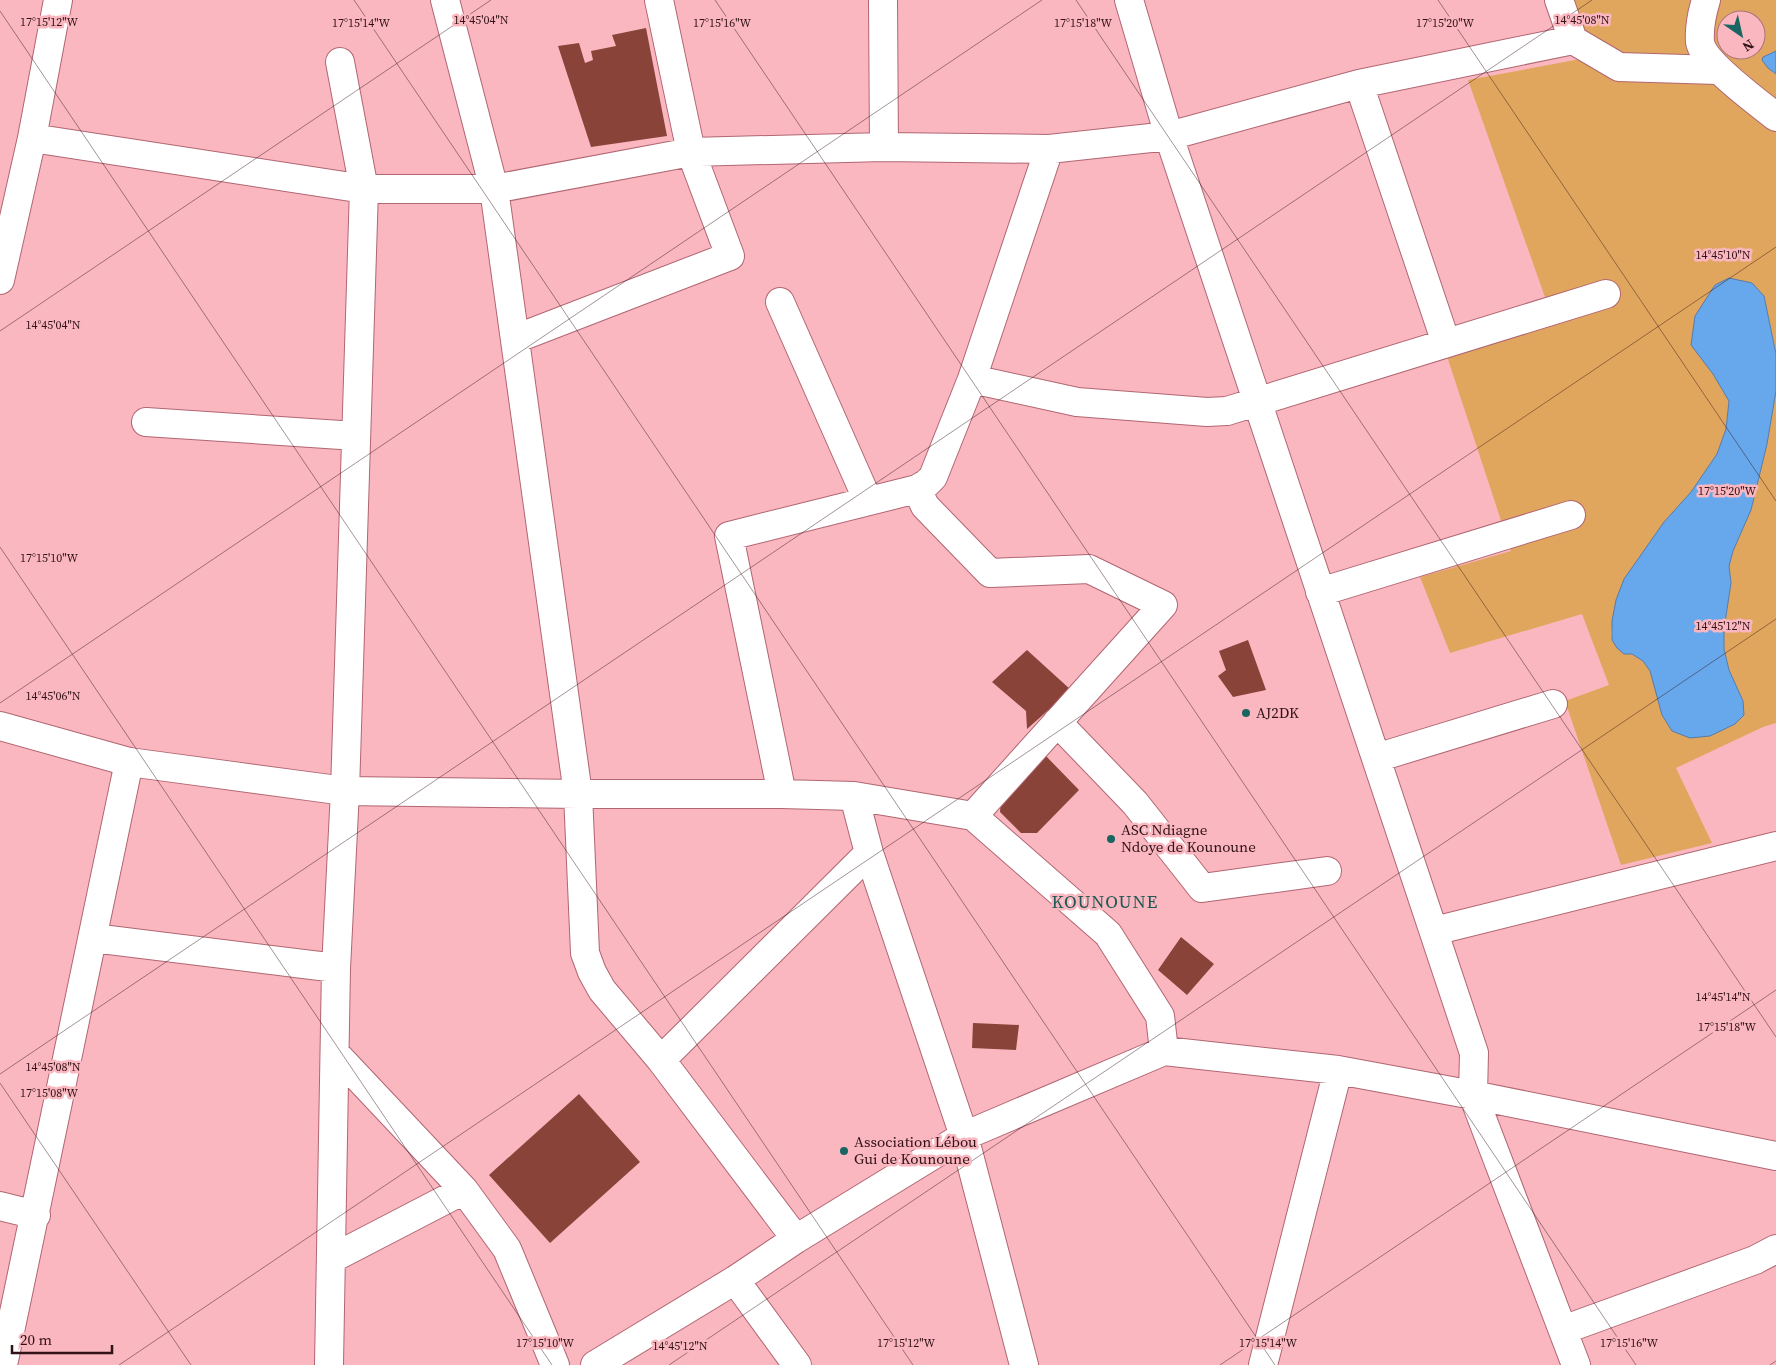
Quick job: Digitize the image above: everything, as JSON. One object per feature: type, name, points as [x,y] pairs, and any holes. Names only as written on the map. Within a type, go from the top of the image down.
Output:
[{"type":"street","points":[[0,280],[10,194],[32,138],[58,0]]},
{"type":"street","points":[[446,0],[494,189],[578,794],[585,953],[592,972],[602,990],[661,1060],[796,1239]]},
{"type":"street","points":[[515,339],[730,256],[691,152],[660,0]]},
{"type":"street","points":[[884,0],[884,147]]},
{"type":"street","points":[[1129,0],[1168,136],[1474,1053],[1473,1095],[1576,1365]]},
{"type":"street","points":[[1559,0],[1573,40],[1618,67],[1718,70]]},
{"type":"street","points":[[1706,0],[1701,15],[1700,44],[1718,70],[1776,118]]},
{"type":"street","points":[[32,138],[364,189],[494,189],[691,152],[884,147],[1049,149],[1168,136],[1359,84],[1573,40]]},
{"type":"street","points":[[330,1365],[336,968],[345,791],[364,189],[340,62]]},
{"type":"street","points":[[1359,84],[1446,343]]},
{"type":"street","points":[[782,794],[728,536],[917,489],[933,477],[972,379],[1049,149]]},
{"type":"street","points":[[972,379],[1077,402],[1226,412],[1606,294]]},
{"type":"street","points":[[780,302],[868,501]]},
{"type":"street","points":[[146,422],[356,436]]},
{"type":"street","points":[[917,489],[925,506],[990,573],[1089,569],[1163,605],[973,816]]},
{"type":"street","points":[[1320,592],[1571,514]]},
{"type":"street","points":[[1376,758],[1554,704]]},
{"type":"street","points":[[1058,722],[1135,803],[1202,888],[1327,871]]},
{"type":"street","points":[[0,726],[129,762],[345,791],[854,796],[973,816],[1108,934],[1160,1016],[1164,1050]]},
{"type":"street","points":[[3,1365],[36,1216],[129,762]]},
{"type":"street","points":[[854,796],[869,853],[964,1136],[1024,1365]]},
{"type":"street","points":[[1434,932],[1776,846]]},
{"type":"street","points":[[661,1060],[869,853]]},
{"type":"street","points":[[92,938],[336,968]]},
{"type":"street","points":[[595,1365],[735,1280],[796,1239],[964,1136],[1164,1050],[1338,1070],[1776,1156]]},
{"type":"street","points":[[334,1053],[464,1190],[507,1249],[554,1365]]},
{"type":"street","points":[[1263,1365],[1338,1070]]},
{"type":"street","points":[[331,1259],[464,1190]]},
{"type":"street","points":[[0,1206],[36,1216]]},
{"type":"street","points":[[1563,1330],[1755,1260],[1776,1249]]},
{"type":"street","points":[[735,1280],[797,1365]]},
{"type":"shaded area","points":[[1563,0],[1776,0],[1776,51],[1768,54],[1773,73],[1776,74],[1776,354],[1764,296],[1713,374],[1729,401],[1726,429],[1717,454],[1691,492],[1664,522],[1616,600],[1611,635],[1615,645],[1644,662],[1650,671],[1655,685],[1743,701],[1729,670],[1724,649],[1724,629],[1731,583],[1729,566],[1733,551],[1751,510],[1776,391],[1776,723],[1763,727],[1676,768],[1712,843],[1621,865],[1565,701],[1609,685],[1582,614],[1450,653],[1420,577],[1511,551],[1439,332],[1546,300],[1468,80],[1591,57]]},
{"type":"water","points":[[1776,51],[1776,74],[1762,60],[1766,60],[1766,56]]},
{"type":"water","points":[[1729,278],[1752,283],[1764,296],[1776,354],[1776,391],[1767,444],[1751,510],[1733,551],[1729,566],[1731,583],[1724,629],[1724,649],[1729,670],[1743,701],[1744,715],[1735,724],[1710,736],[1690,738],[1672,731],[1662,715],[1650,671],[1643,661],[1632,654],[1624,654],[1617,648],[1612,640],[1612,621],[1616,600],[1624,579],[1664,522],[1691,492],[1717,454],[1726,429],[1729,401],[1713,374],[1691,345],[1695,316],[1715,285]]},
{"type":"building","points":[[646,28],[667,136],[591,147],[558,46],[579,43],[585,63],[593,60],[591,51],[616,46],[612,35]]},
{"type":"building","points":[[1248,640],[1266,690],[1233,697],[1218,676],[1226,670],[1219,651]]},
{"type":"building","points":[[1027,650],[1071,690],[1027,729],[1026,711],[992,682]]},
{"type":"building","points":[[1045,755],[1079,790],[1037,833],[1021,833],[1000,812],[1001,799]]},
{"type":"building","points":[[1181,937],[1214,964],[1187,995],[1158,970]]},
{"type":"building","points":[[973,1023],[1019,1025],[1016,1050],[972,1048]]},
{"type":"building","points":[[579,1094],[640,1162],[550,1243],[489,1175]]},
{"type":"place","name":"AJ2DK","points":[[1246,713]]},
{"type":"place","name":"ASC Ndiagne Ndoye de Kounoune","points":[[1111,839]]},
{"type":"place","name":"Association Lébou Gui de Kounoune","points":[[844,1151]]},
{"type":"district","name":"KOUNOUNE","points":[[1105,902]]}]
